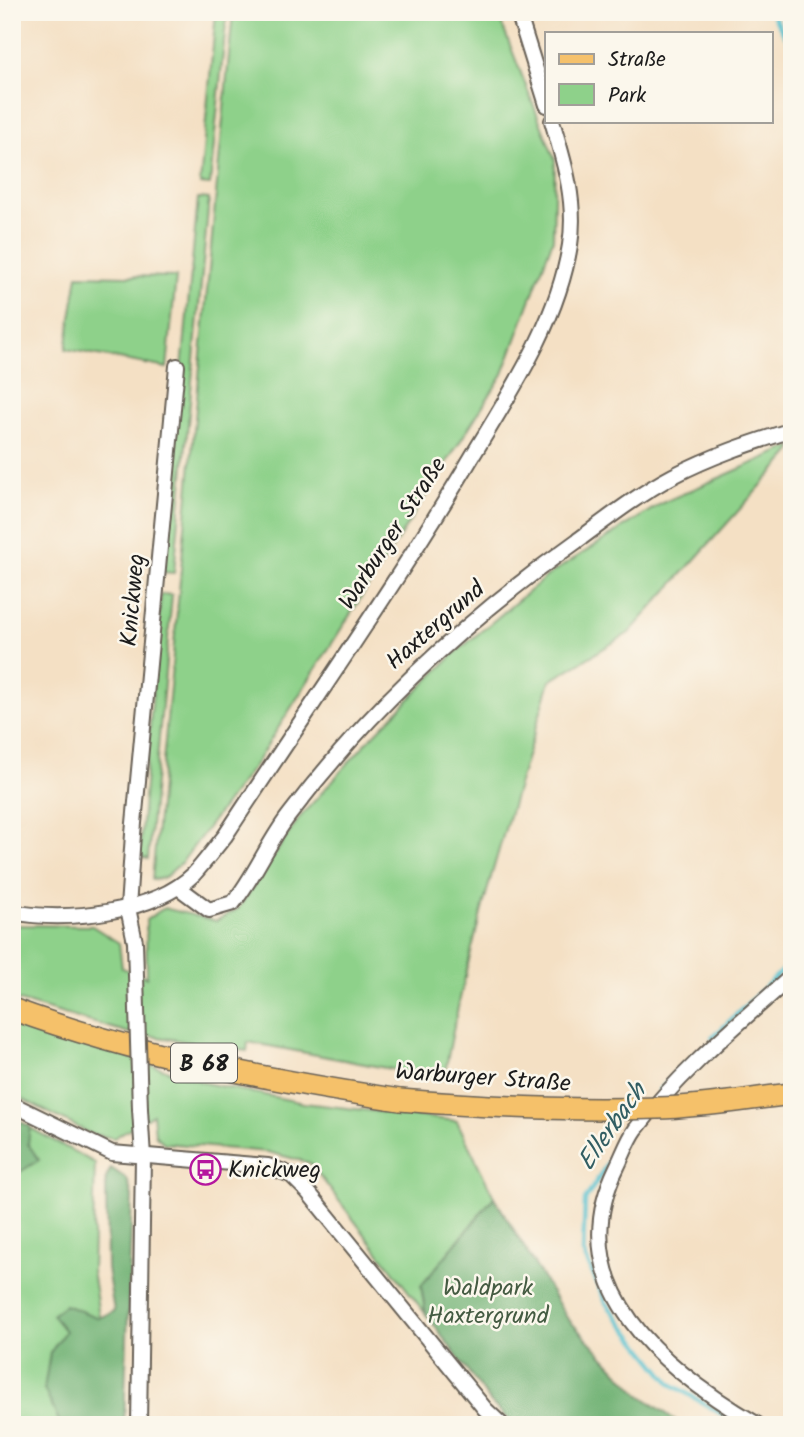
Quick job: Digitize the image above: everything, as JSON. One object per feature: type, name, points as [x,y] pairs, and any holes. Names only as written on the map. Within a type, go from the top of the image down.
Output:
[{"type":"main road","name":"Warburger Straße","points":[[12,1009],[122,1043],[205,1064],[284,1082],[400,1100],[491,1107],[610,1109],[660,1108],[792,1094]]},
{"type":"street","points":[[518,12],[545,99]]},
{"type":"street","name":"Warburger Straße","points":[[12,912],[43,918],[128,908],[177,887],[194,874],[225,835],[442,508],[520,375],[549,315],[570,246],[572,208],[566,166],[552,122]]},
{"type":"street","name":"Knickweg","points":[[139,1425],[143,1157],[135,942],[128,908],[177,366]]},
{"type":"street","name":"Haxtergrund","points":[[177,887],[209,910],[233,903],[289,814],[355,735],[394,691],[490,606],[538,568],[654,487],[731,449],[792,430]]},
{"type":"street","points":[[758,1425],[681,1375],[646,1340],[617,1298],[600,1248],[598,1230],[611,1179],[635,1130],[711,1049],[792,976]]},
{"type":"street","points":[[12,1104],[112,1153],[256,1165],[291,1175],[347,1238],[485,1409],[502,1425]]},
{"type":"green space","points":[[216,12],[227,12],[210,185],[200,184]]},
{"type":"green space","points":[[233,12],[497,12],[555,160],[553,239],[503,374],[256,763],[182,862],[164,878],[152,880]]},
{"type":"green space","points":[[198,198],[209,199],[174,573],[163,572]]},
{"type":"green space","points":[[78,275],[176,277],[167,368],[66,349]]},
{"type":"green space","points":[[792,446],[792,451],[629,633],[550,681],[477,928],[444,1079],[248,1042],[247,1051],[126,1032],[12,999],[12,925],[92,926],[119,943],[122,968],[147,977],[146,920],[164,908],[216,921],[238,909],[300,817],[367,742],[454,654],[547,576],[662,503]]},
{"type":"green space","points":[[161,594],[172,595],[148,859],[139,857]]},
{"type":"green space","points":[[12,1018],[205,1083],[304,1103],[457,1121],[494,1197],[421,1286],[425,1313],[310,1163],[268,1152],[164,1143],[155,1135],[153,1114],[114,1138],[91,1134],[12,1094]]},
{"type":"green space","points":[[12,1118],[95,1163],[92,1271],[105,1353],[100,1425],[12,1425]]},
{"type":"green space","points":[[12,1118],[30,1126],[28,1144],[39,1160],[12,1177]]},
{"type":"green space","points":[[111,1168],[127,1179],[132,1196],[124,1425],[61,1425],[44,1389],[50,1353],[65,1331],[52,1315],[65,1305],[99,1318],[114,1311],[107,1269],[106,1178]]},
{"type":"green space","name":"Waldpark Haxtergrund","points":[[494,1197],[567,1318],[639,1394],[682,1425],[516,1425],[492,1404],[426,1314],[421,1286]]},
{"type":"waterway","name":"Ellerbach","points":[[771,12],[792,47]]},
{"type":"waterway","name":"Ellerbach","points":[[712,1038],[792,961]]},
{"type":"waterway","name":"Ellerbach","points":[[660,1090],[685,1064]]},
{"type":"waterway","name":"Ellerbach","points":[[630,1127],[585,1200],[583,1252],[606,1303],[671,1384],[740,1425]]},
{"type":"place","name":"Knickweg","points":[[205,1169]]}]
